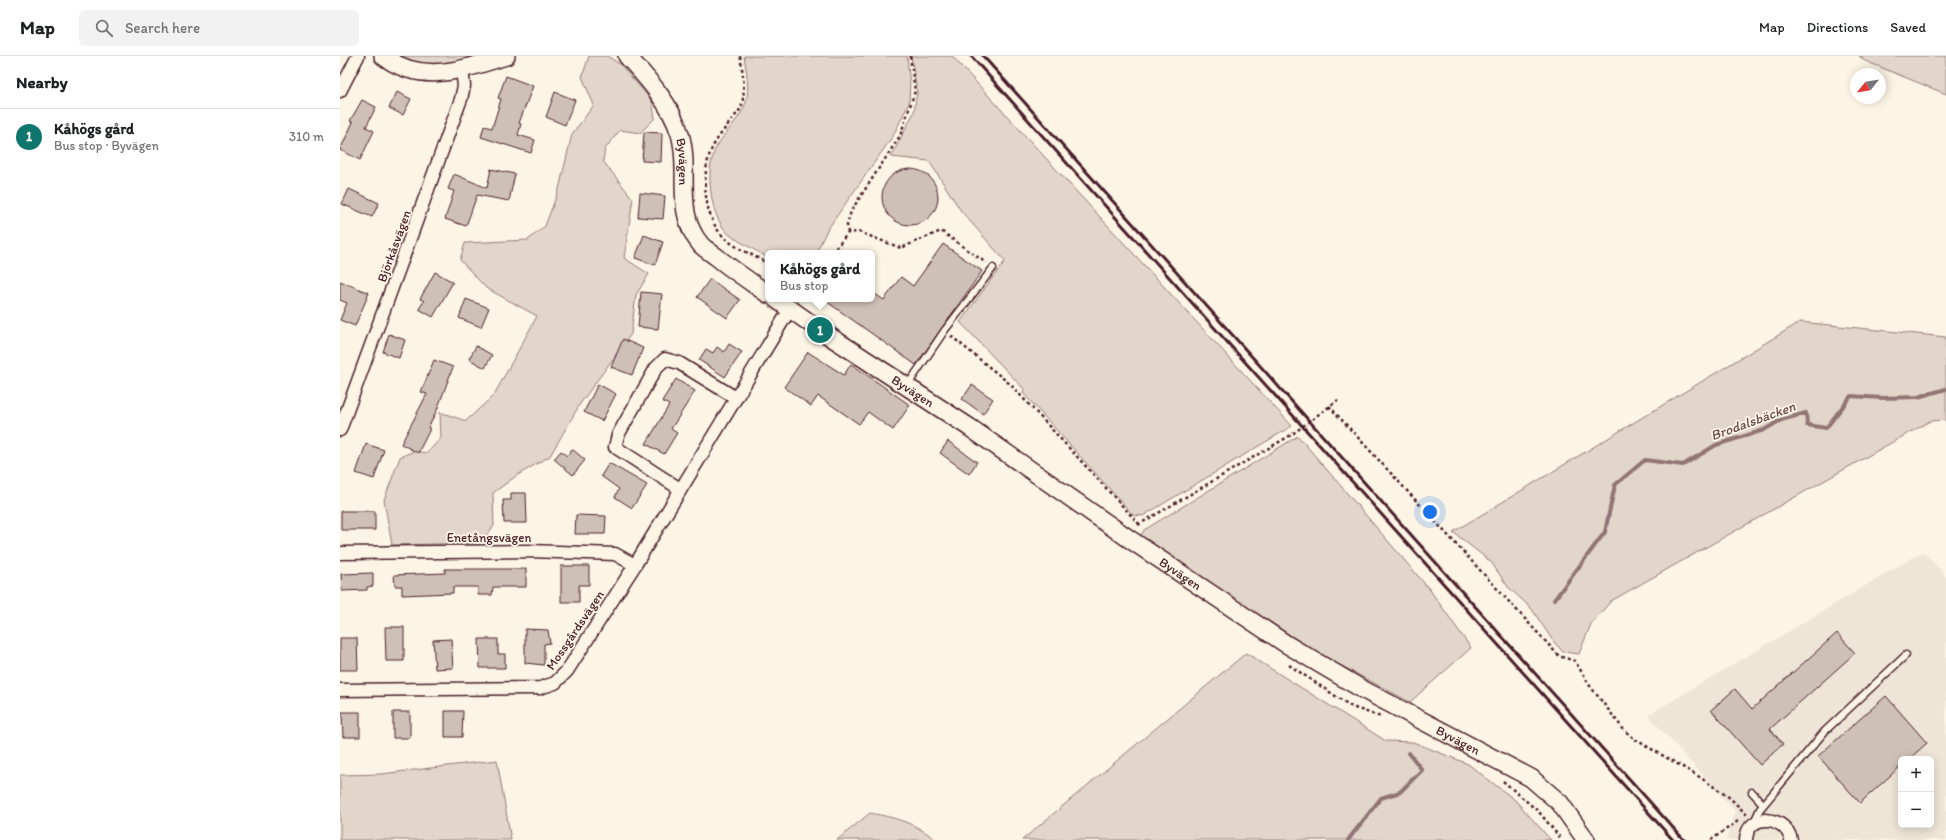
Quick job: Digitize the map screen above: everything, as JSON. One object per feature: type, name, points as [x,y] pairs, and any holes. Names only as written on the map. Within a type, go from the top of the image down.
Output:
[{"type":"street","points":[[340,91],[358,56]]},
{"type":"street","points":[[383,56],[391,62],[418,72],[439,74],[506,56]]},
{"type":"street","name":"Byvägen","points":[[627,56],[671,112],[680,134],[683,159],[685,209],[691,229],[702,246],[765,292]]},
{"type":"street","name":"Björkåsvägen","points":[[340,430],[461,99],[464,86],[462,69]]},
{"type":"street","name":"Byvägen","points":[[783,304],[906,388],[969,427],[1128,538],[1286,644],[1362,689],[1531,778],[1560,803],[1586,840]]},
{"type":"street","name":"Mossgårdsvägen","points":[[340,690],[540,688],[555,683],[567,671],[635,565],[736,398],[783,304]]},
{"type":"street","points":[[680,489],[615,447],[618,435],[656,368],[665,359],[679,363],[736,398]]},
{"type":"street","name":"Enetångsvägen","points":[[340,553],[530,551],[615,554],[635,565]]},
{"type":"street","points":[[1746,840],[1746,832],[1750,819],[1770,819],[1781,824],[1791,840]]},
{"type":"lane","points":[[906,388],[945,330],[993,268]]},
{"type":"lane","points":[[1750,819],[1825,731],[1906,656]]},
{"type":"lane","points":[[1752,792],[1763,804]]},
{"type":"path","points":[[740,56],[744,85],[743,101],[741,108],[711,152],[706,167],[709,211],[712,223],[727,241],[765,262]]},
{"type":"path","points":[[848,233],[846,225],[851,211],[900,136],[915,91],[910,56]]},
{"type":"path","points":[[834,250],[848,233],[859,232],[901,248],[941,230],[993,268]]},
{"type":"path","points":[[945,330],[1010,384],[1139,524]]},
{"type":"path","points":[[1128,538],[1139,524],[1291,435],[1338,400]]},
{"type":"path","points":[[1329,406],[1559,656],[1575,661],[1590,686],[1624,730],[1636,740],[1698,776],[1723,794],[1750,819],[1711,840]]},
{"type":"shaded area","points":[[401,56],[483,56],[452,63],[431,64],[411,61]]},
{"type":"shaded area","points":[[589,56],[607,56],[620,64],[652,101],[655,118],[640,133],[620,130],[605,149],[603,161],[633,199],[624,258],[649,274],[636,295],[631,334],[580,404],[550,456],[516,476],[493,493],[494,526],[480,543],[392,545],[384,500],[400,457],[414,451],[427,453],[441,438],[440,412],[466,421],[494,395],[537,316],[486,288],[460,260],[465,243],[528,240],[545,226],[559,189],[572,134],[594,105],[582,77]]},
{"type":"shaded area","points":[[744,56],[907,56],[910,85],[909,103],[893,136],[827,230],[817,250],[765,250],[765,256],[731,236],[724,229],[718,219],[711,195],[710,169],[712,157],[719,142],[744,108],[748,85]]},
{"type":"shaded area","points":[[911,56],[952,56],[1292,426],[1143,516],[1133,515],[1023,393],[1024,389],[960,322],[1005,261],[961,211],[929,161],[891,157],[914,112],[917,92]]},
{"type":"shaded area","points":[[1859,56],[1946,56],[1946,94],[1886,70],[1886,68],[1882,68],[1865,61]]},
{"type":"shaded area","points":[[1800,322],[1946,337],[1946,420],[1930,421],[1611,601],[1591,624],[1579,654],[1563,652],[1553,641],[1531,608],[1508,587],[1491,562],[1453,532]]},
{"type":"shaded area","points":[[1298,436],[1430,590],[1471,648],[1410,702],[1319,654],[1140,537],[1144,530]]},
{"type":"shaded area","points":[[1922,552],[1928,556],[1946,577],[1946,840],[1726,840],[1735,811],[1648,715]]},
{"type":"shaded area","points":[[1246,653],[1386,741],[1413,742],[1468,764],[1515,800],[1551,840],[1022,840]]},
{"type":"shaded area","points":[[497,760],[511,840],[340,840],[340,775],[381,774]]},
{"type":"shaded area","points":[[870,813],[889,817],[913,825],[936,840],[837,840]]},
{"type":"building","points":[[506,76],[533,86],[519,123],[521,124],[518,135],[535,140],[531,153],[481,137],[484,126],[492,128],[501,99],[498,98]]},
{"type":"building","points":[[397,92],[411,99],[403,115],[389,108]]},
{"type":"building","points":[[555,92],[575,100],[565,125],[546,117]]},
{"type":"building","points":[[362,100],[376,107],[366,127],[374,131],[360,160],[340,150],[353,122],[350,121]]},
{"type":"building","points":[[644,132],[662,133],[661,162],[642,161]]},
{"type":"building","points":[[491,169],[515,174],[509,201],[477,195],[466,226],[445,219],[454,191],[448,189],[454,174],[487,188]]},
{"type":"building","points":[[904,169],[916,169],[926,173],[934,181],[938,191],[938,203],[934,213],[926,221],[916,225],[904,225],[894,221],[886,213],[882,203],[882,191],[886,181],[894,173]]},
{"type":"building","points":[[349,189],[379,203],[372,217],[342,204]]},
{"type":"building","points":[[640,193],[665,196],[663,219],[638,217]]},
{"type":"building","points":[[644,235],[663,242],[655,265],[635,258]]},
{"type":"building","points":[[943,244],[982,271],[916,365],[827,302],[875,302],[875,294],[884,300],[901,277],[913,286]]},
{"type":"building","points":[[435,272],[453,282],[433,317],[419,309],[424,301],[420,299]]},
{"type":"building","points":[[710,279],[740,300],[727,318],[697,297]]},
{"type":"building","points":[[340,281],[369,293],[355,326],[340,320],[347,303],[340,300]]},
{"type":"building","points":[[641,292],[662,294],[658,329],[638,327]]},
{"type":"building","points":[[466,299],[489,308],[481,327],[459,318]]},
{"type":"building","points":[[389,334],[405,340],[399,358],[383,352]]},
{"type":"building","points":[[623,339],[643,348],[632,375],[611,367]]},
{"type":"building","points":[[729,344],[742,352],[725,377],[699,360],[706,349],[713,353],[717,347],[724,352]]},
{"type":"building","points":[[476,346],[492,355],[485,368],[469,359]]},
{"type":"building","points":[[808,352],[844,375],[851,364],[910,405],[893,430],[868,412],[859,424],[818,396],[811,406],[784,387]]},
{"type":"building","points":[[434,360],[453,367],[437,410],[428,428],[430,429],[418,453],[401,444],[427,394],[421,392]]},
{"type":"building","points":[[676,379],[695,391],[671,429],[677,433],[664,454],[646,444],[669,405],[662,401]]},
{"type":"building","points":[[598,384],[616,394],[602,421],[584,412]]},
{"type":"building","points":[[972,385],[993,399],[983,414],[962,399]]},
{"type":"building","points":[[948,441],[977,462],[969,474],[940,453]]},
{"type":"building","points":[[366,444],[384,450],[374,479],[356,473]]},
{"type":"building","points":[[572,449],[585,460],[573,475],[554,459],[561,451],[567,456]]},
{"type":"building","points":[[609,463],[647,485],[632,508],[615,497],[619,489],[601,476]]},
{"type":"building","points":[[511,493],[526,493],[527,523],[504,523],[503,500],[511,500]]},
{"type":"building","points":[[341,511],[375,511],[375,530],[341,530]]},
{"type":"building","points":[[576,515],[606,516],[605,534],[575,534]]},
{"type":"building","points":[[561,566],[589,566],[589,585],[579,585],[579,602],[561,602]]},
{"type":"building","points":[[445,569],[526,569],[526,587],[493,587],[492,595],[478,595],[478,587],[453,587],[453,593],[402,595],[402,586],[395,586],[394,575],[445,573]]},
{"type":"building","points":[[373,573],[373,586],[367,587],[367,590],[342,591],[341,574]]},
{"type":"building","points":[[385,627],[404,627],[404,661],[386,661]]},
{"type":"building","points":[[525,629],[548,630],[550,643],[544,644],[544,665],[525,663]]},
{"type":"building","points":[[1837,633],[1855,653],[1770,729],[1783,744],[1760,765],[1711,710],[1735,689],[1752,709]]},
{"type":"building","points":[[340,638],[357,638],[358,670],[340,670]]},
{"type":"building","points":[[451,639],[453,668],[435,669],[433,640]]},
{"type":"building","points":[[479,639],[498,639],[498,654],[505,654],[505,668],[480,668]]},
{"type":"building","points":[[1886,696],[1927,743],[1912,756],[1898,756],[1898,769],[1860,803],[1818,756]]},
{"type":"building","points":[[445,711],[463,711],[462,737],[445,737]]},
{"type":"building","points":[[342,712],[360,712],[360,737],[343,737]]},
{"type":"building","points":[[393,712],[410,712],[410,738],[393,738]]},
{"type":"waterway","name":"Brodalsbäcken","points":[[1554,600],[1605,532],[1615,485],[1645,460],[1683,465],[1716,445],[1764,430],[1781,420],[1806,413],[1807,425],[1826,428],[1851,396],[1882,398],[1918,397],[1946,389]]},
{"type":"waterway","points":[[1348,840],[1381,798],[1400,792],[1422,770],[1409,753]]},
{"type":"railway","points":[[971,56],[1673,840]]},
{"type":"railway","points":[[983,56],[1684,840]]},
{"type":"place","name":"Kåhögs gård","points":[[820,330]]}]
